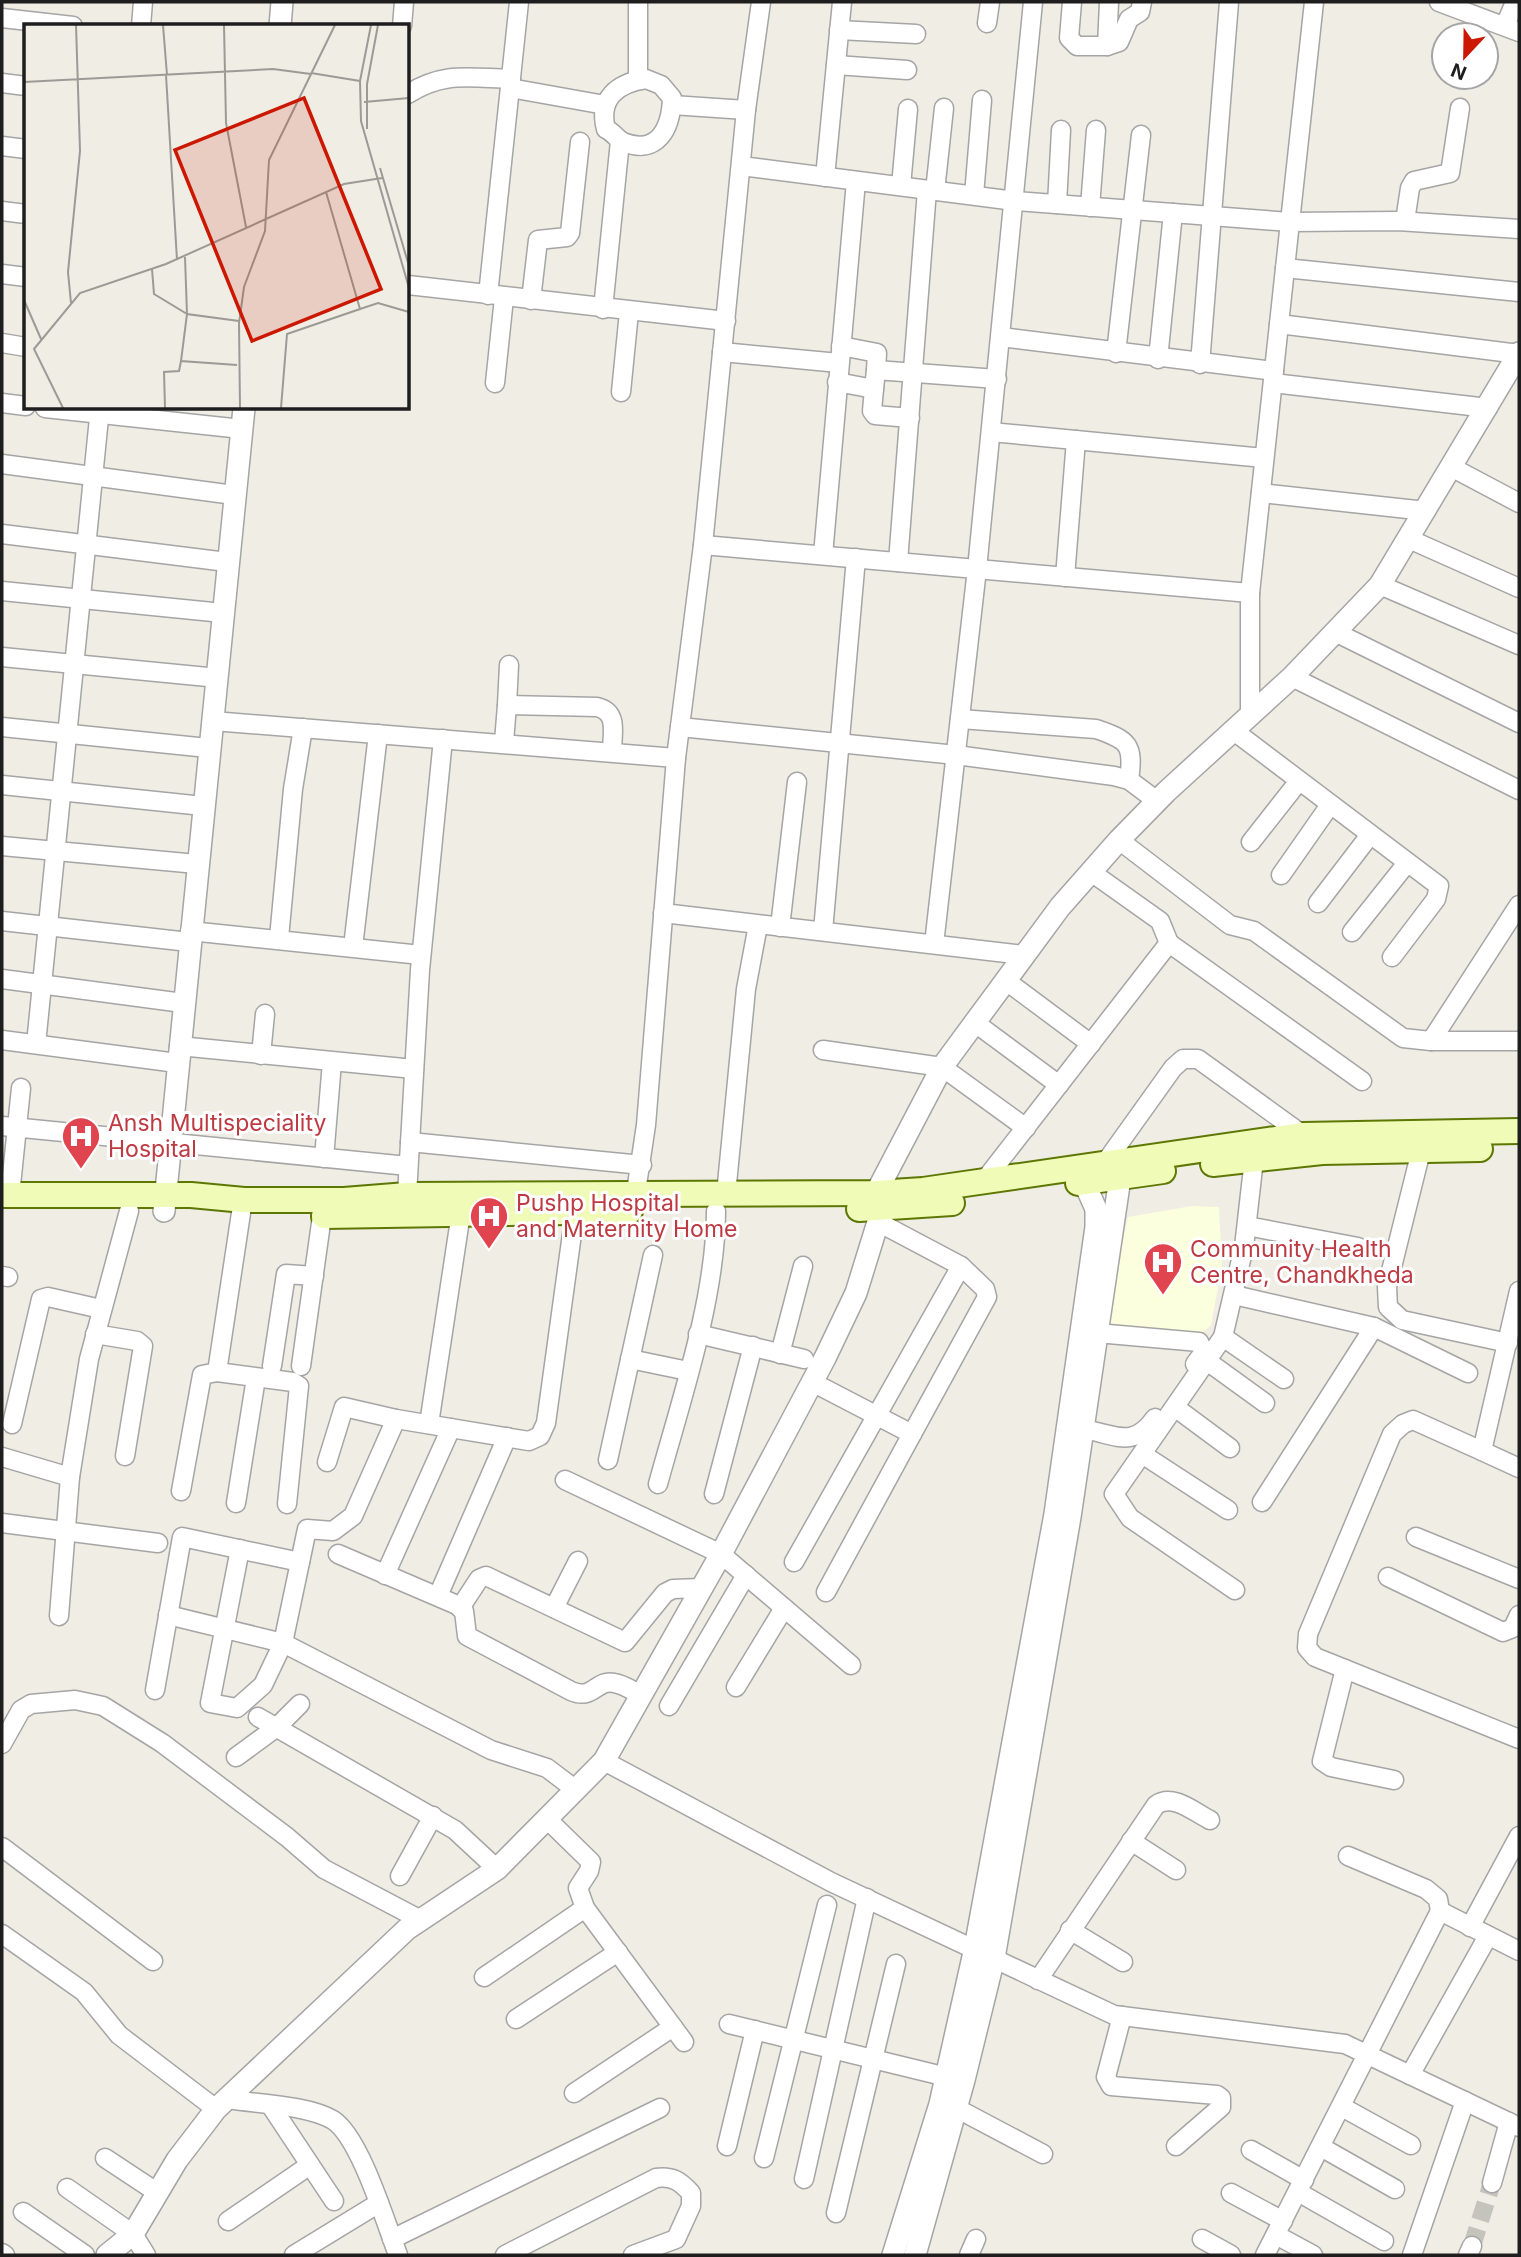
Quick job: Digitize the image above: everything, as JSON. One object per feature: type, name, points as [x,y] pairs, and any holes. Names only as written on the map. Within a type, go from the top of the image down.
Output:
[{"type":"main road","points":[[4,1200],[164,1203],[344,1200],[407,1195],[635,1203],[721,1202],[877,1208],[925,1207],[1084,1182],[1112,1171],[1303,1135],[1519,1131]]},
{"type":"main road","points":[[877,1208],[984,1181],[1322,1152],[1519,1148]]},
{"type":"main road","points":[[4,1200],[129,1212],[164,1203],[241,1213],[322,1216],[575,1212],[635,1203]]},
{"type":"street","points":[[141,24],[143,2]]},
{"type":"street","points":[[280,24],[282,2]]},
{"type":"street","points":[[402,24],[404,2]]},
{"type":"street","points":[[495,383],[496,297],[510,83],[519,2]]},
{"type":"street","points":[[638,2],[638,80]]},
{"type":"street","points":[[635,1203],[642,1165],[676,758],[703,545],[746,110],[761,2]]},
{"type":"street","points":[[825,177],[842,2]]},
{"type":"street","points":[[987,23],[990,2]]},
{"type":"street","points":[[934,944],[997,379],[1033,2]]},
{"type":"street","points":[[1072,2],[1070,42],[1077,47],[1107,46],[1119,42],[1129,19],[1139,15],[1143,2]]},
{"type":"street","points":[[1107,46],[1109,2]]},
{"type":"street","points":[[1200,364],[1229,2]]},
{"type":"street","points":[[1250,713],[1250,593],[1314,2]]},
{"type":"street","points":[[1439,2],[1512,29],[1516,2]]},
{"type":"street","points":[[2,18],[55,24]]},
{"type":"street","points":[[839,30],[916,34]]},
{"type":"street","points":[[836,65],[907,71]]},
{"type":"street","points":[[410,93],[427,82],[443,78],[510,83],[605,105]]},
{"type":"street","points":[[603,309],[621,141],[614,132],[606,129],[605,105],[618,88],[638,80],[646,79],[661,85],[672,98],[672,105],[669,124],[660,140],[652,145],[621,141]]},
{"type":"street","points":[[2,83],[24,86]]},
{"type":"street","points":[[974,195],[982,100]]},
{"type":"street","points":[[672,105],[746,110]]},
{"type":"street","points":[[898,562],[931,190],[944,108]]},
{"type":"street","points":[[1405,221],[1410,188],[1414,181],[1450,173],[1460,108]]},
{"type":"street","points":[[901,186],[908,109]]},
{"type":"street","points":[[1056,204],[1062,130]]},
{"type":"street","points":[[1090,206],[1096,131]]},
{"type":"street","points":[[1116,353],[1141,135]]},
{"type":"street","points":[[531,300],[538,240],[567,237],[570,233],[580,142]]},
{"type":"street","points":[[2,146],[24,149]]},
{"type":"street","points":[[741,166],[1015,201],[1210,217],[1290,222],[1405,221],[1519,228]]},
{"type":"street","points":[[823,555],[856,181]]},
{"type":"street","points":[[2,211],[24,214]]},
{"type":"street","points":[[1158,359],[1173,213]]},
{"type":"street","points":[[1285,268],[1519,292]]},
{"type":"street","points":[[2,274],[24,277]]},
{"type":"street","points":[[410,285],[726,321]]},
{"type":"street","points":[[621,393],[629,312]]},
{"type":"street","points":[[107,2255],[134,2234],[177,2160],[221,2104],[419,1919],[497,1869],[604,1761],[720,1554],[812,1382],[856,1293],[877,1208],[942,1067],[1023,955],[1119,840],[1157,800],[1292,677],[1380,585],[1453,468],[1519,354],[1279,324]]},
{"type":"street","points":[[1001,337],[1488,408]]},
{"type":"street","points":[[2,343],[24,347]]},
{"type":"street","points":[[722,352],[877,353],[872,411],[875,415],[910,418]]},
{"type":"street","points":[[876,370],[997,379]]},
{"type":"street","points":[[837,382],[874,389]]},
{"type":"street","points":[[2,403],[24,405]]},
{"type":"street","points":[[82,410],[243,418],[164,1203]]},
{"type":"street","points":[[36,1044],[100,411]]},
{"type":"street","points":[[991,432],[1264,458]]},
{"type":"street","points":[[1065,577],[1076,440]]},
{"type":"street","points":[[2,464],[234,495]]},
{"type":"street","points":[[1453,468],[1519,503]]},
{"type":"street","points":[[1261,493],[1426,510]]},
{"type":"street","points":[[2,534],[227,562]]},
{"type":"street","points":[[1409,539],[1519,588]]},
{"type":"street","points":[[703,545],[1250,593]]},
{"type":"street","points":[[823,931],[856,558]]},
{"type":"street","points":[[1380,585],[1519,645]]},
{"type":"street","points":[[2,590],[223,613]]},
{"type":"street","points":[[1335,632],[1519,723]]},
{"type":"street","points":[[2,657],[218,678]]},
{"type":"street","points":[[504,742],[509,665]]},
{"type":"street","points":[[1292,677],[1519,790]]},
{"type":"street","points":[[507,705],[605,709],[613,717],[611,751]]},
{"type":"street","points":[[960,719],[1096,729],[1126,742],[1131,754],[1129,780]]},
{"type":"street","points":[[213,721],[504,742],[676,758]]},
{"type":"street","points":[[2,727],[208,748]]},
{"type":"street","points":[[680,727],[956,755],[1129,780],[1157,800]]},
{"type":"street","points":[[279,938],[293,789],[303,728]]},
{"type":"street","points":[[1234,731],[1438,886],[1439,892],[1392,957]]},
{"type":"street","points":[[353,947],[378,734]]},
{"type":"street","points":[[407,1195],[421,955],[443,739]]},
{"type":"street","points":[[1251,842],[1298,781]]},
{"type":"street","points":[[780,927],[797,782]]},
{"type":"street","points":[[2,785],[62,789],[203,806]]},
{"type":"street","points":[[1281,875],[1331,805]]},
{"type":"street","points":[[1318,904],[1370,835]]},
{"type":"street","points":[[1119,840],[1230,925],[1254,931],[1403,1038],[1432,1041],[1519,1040]]},
{"type":"street","points":[[2,846],[197,864]]},
{"type":"street","points":[[1352,932],[1407,863]]},
{"type":"street","points":[[1091,872],[1160,921],[1170,943],[1362,1081]]},
{"type":"street","points":[[1432,1041],[1519,905]]},
{"type":"street","points":[[663,914],[1023,955]]},
{"type":"street","points":[[2,922],[190,936],[279,938],[421,955]]},
{"type":"street","points":[[658,1484],[698,1334],[716,1235],[746,989],[758,925]]},
{"type":"street","points":[[984,1181],[1170,943]]},
{"type":"street","points":[[2,979],[183,1003]]},
{"type":"street","points":[[1004,980],[1091,1044]]},
{"type":"street","points":[[261,1055],[265,1014]]},
{"type":"street","points":[[974,1022],[1059,1085]]},
{"type":"street","points":[[2,1040],[178,1055],[261,1055],[414,1069]]},
{"type":"street","points":[[823,1051],[942,1067],[1026,1128]]},
{"type":"street","points":[[915,2255],[956,2108],[1083,1429],[1097,1333],[1112,1171],[1172,1068],[1183,1059],[1198,1059],[1303,1135]]},
{"type":"street","points":[[324,1158],[332,1062]]},
{"type":"street","points":[[4,1200],[9,1127],[20,1088]]},
{"type":"street","points":[[9,1127],[408,1166]]},
{"type":"street","points":[[410,1142],[642,1165]]},
{"type":"street","points":[[1421,1151],[1387,1287],[1388,1307],[1402,1320],[1509,1339]]},
{"type":"street","points":[[1235,1590],[1130,1518],[1114,1498],[1117,1486],[1176,1408],[1223,1337],[1247,1226],[1254,1159]]},
{"type":"street","points":[[893,2255],[985,1953],[1093,1262],[1096,1209],[1084,1182]]},
{"type":"street","points":[[826,1592],[987,1297],[985,1289],[961,1266],[877,1208]]},
{"type":"street","points":[[59,1616],[70,1477],[95,1334],[129,1212]]},
{"type":"street","points":[[327,1462],[344,1407],[396,1419],[529,1441],[540,1436],[545,1423],[575,1212]]},
{"type":"street","points":[[217,1372],[241,1213]]},
{"type":"street","points":[[429,1424],[460,1213]]},
{"type":"street","points":[[301,1366],[322,1216]]},
{"type":"street","points":[[1247,1226],[1358,1247]]},
{"type":"street","points":[[608,1460],[653,1255]]},
{"type":"street","points":[[780,1354],[803,1266]]},
{"type":"street","points":[[794,1562],[961,1266]]},
{"type":"street","points":[[272,1366],[286,1274],[314,1276]]},
{"type":"street","points":[[1482,1451],[1519,1291]]},
{"type":"street","points":[[1234,1295],[1374,1327],[1468,1373]]},
{"type":"street","points":[[12,1424],[41,1299],[48,1297],[101,1309]]},
{"type":"street","points":[[1453,1323],[1509,1339]]},
{"type":"street","points":[[1262,1502],[1374,1327]]},
{"type":"street","points":[[1083,1429],[1135,1438],[1143,1434],[1204,1352],[1199,1342],[1190,1340],[1097,1333]]},
{"type":"street","points":[[95,1334],[137,1341],[143,1346],[125,1456]]},
{"type":"street","points":[[698,1334],[804,1359]]},
{"type":"street","points":[[1223,1337],[1284,1379]]},
{"type":"street","points":[[714,1494],[752,1346]]},
{"type":"street","points":[[630,1359],[688,1371]]},
{"type":"street","points":[[1207,1361],[1265,1403]]},
{"type":"street","points":[[181,1491],[202,1375],[217,1372],[293,1382],[299,1386],[287,1504]]},
{"type":"street","points":[[236,1503],[256,1378]]},
{"type":"street","points":[[812,1382],[912,1434]]},
{"type":"street","points":[[1176,1408],[1230,1448]]},
{"type":"street","points":[[240,1549],[210,1703],[237,1708],[263,1685],[283,1643],[307,1529],[332,1531],[353,1516],[396,1419]]},
{"type":"street","points":[[1519,1468],[1413,1420],[1403,1424],[1392,1434],[1308,1634],[1307,1648],[1315,1657],[1519,1739]]},
{"type":"street","points":[[385,1575],[451,1428]]},
{"type":"street","points":[[438,1596],[507,1437]]},
{"type":"street","points":[[1142,1454],[1228,1510]]},
{"type":"street","points":[[2,1457],[70,1477]]},
{"type":"street","points":[[565,1480],[720,1554],[851,1665]]},
{"type":"street","points":[[2,1523],[67,1534],[158,1543]]},
{"type":"street","points":[[155,1690],[182,1537],[300,1562]]},
{"type":"street","points":[[1416,1537],[1519,1579]]},
{"type":"street","points":[[338,1555],[438,1596],[460,1608],[464,1611],[467,1636],[571,1691],[580,1695],[588,1694],[605,1683],[615,1682],[641,1695]]},
{"type":"street","points":[[554,1608],[578,1561]]},
{"type":"street","points":[[669,1706],[746,1575]]},
{"type":"street","points":[[460,1608],[480,1579],[486,1576],[625,1642],[665,1593],[673,1589],[701,1588]]},
{"type":"street","points":[[1388,1577],[1503,1632],[1513,1628],[1519,1615]]},
{"type":"street","points":[[736,1687],[784,1608]]},
{"type":"street","points":[[168,1615],[283,1643],[491,1750],[547,1768],[576,1790]]},
{"type":"street","points":[[1345,1669],[1322,1761],[1331,1767],[1394,1780]]},
{"type":"street","points":[[2,1744],[21,1710],[31,1704],[75,1700],[103,1706],[162,1743],[287,1837],[324,1869],[419,1919]]},
{"type":"street","points":[[236,1757],[277,1727],[300,1704]]},
{"type":"street","points":[[258,1717],[433,1816],[455,1830],[497,1869]]},
{"type":"street","points":[[604,1761],[738,1835],[1038,1980],[1122,2016],[1345,2044],[1367,2054],[1514,2125],[1492,2183]]},
{"type":"street","points":[[1038,1980],[1156,1805],[1163,1800],[1173,1800],[1210,1820]]},
{"type":"street","points":[[400,1876],[433,1816]]},
{"type":"street","points":[[548,1820],[591,1862],[589,1871],[578,1888],[585,1908],[678,2035],[573,2093]]},
{"type":"street","points":[[1470,1927],[1519,1836]]},
{"type":"street","points":[[1131,1841],[1176,1870]]},
{"type":"street","points":[[2,1847],[153,1961]]},
{"type":"street","points":[[1265,2255],[1440,1911],[1438,1899],[1426,1889],[1348,1856]]},
{"type":"street","points":[[804,2179],[867,1898]]},
{"type":"street","points":[[764,2158],[827,1905]]},
{"type":"street","points":[[484,1977],[585,1908]]},
{"type":"street","points":[[1440,1911],[1519,1951]]},
{"type":"street","points":[[1070,1930],[1123,1962]]},
{"type":"street","points":[[2,1934],[84,1992],[119,2035],[221,2104],[271,2106],[316,2113],[345,2129],[379,2203],[395,2247],[660,2108]]},
{"type":"street","points":[[1410,2075],[1488,1936]]},
{"type":"street","points":[[516,2019],[618,1952]]},
{"type":"street","points":[[836,2213],[896,1964]]},
{"type":"street","points":[[1122,2016],[1106,2077],[1111,2086],[1217,2095],[1221,2098],[1220,2107],[1176,2146]]},
{"type":"street","points":[[729,2024],[947,2077]]},
{"type":"street","points":[[727,2146],[755,2030]]},
{"type":"street","points":[[1412,2255],[1465,2101]]},
{"type":"street","points":[[271,2106],[334,2202]]},
{"type":"street","points":[[1342,2107],[1410,2145]]},
{"type":"street","points":[[956,2108],[1043,2154]]},
{"type":"street","points":[[1321,2147],[1395,2189]]},
{"type":"street","points":[[1251,2150],[1384,2241]]},
{"type":"street","points":[[105,2158],[158,2193]]},
{"type":"street","points":[[228,2221],[310,2165]]},
{"type":"street","points":[[505,2255],[656,2178],[670,2176],[682,2182],[691,2193],[691,2206],[676,2239],[633,2255]]},
{"type":"street","points":[[68,2188],[134,2234],[146,2255]]},
{"type":"street","points":[[1231,2193],[1313,2255]]},
{"type":"street","points":[[294,2255],[379,2203]]},
{"type":"street","points":[[23,2212],[85,2255]]},
{"type":"street","points":[[1202,2239],[1231,2255]]},
{"type":"shaded area","name":"Community Health Centre, Chandkheda","points":[[1192,1206],[1219,1207],[1222,1267],[1211,1325],[1187,1348],[1104,1324],[1128,1217]]},
{"type":"tunnel","points":[[1472,2246],[1492,2183]]},
{"type":"place","name":"Ansh Multispeciality Hospital","points":[[81,1170]]},
{"type":"place","name":"Pushp Hospital and Maternity Home","points":[[489,1250]]},
{"type":"place","name":"Community Health Centre, Chandkheda","points":[[1163,1296]]}]
